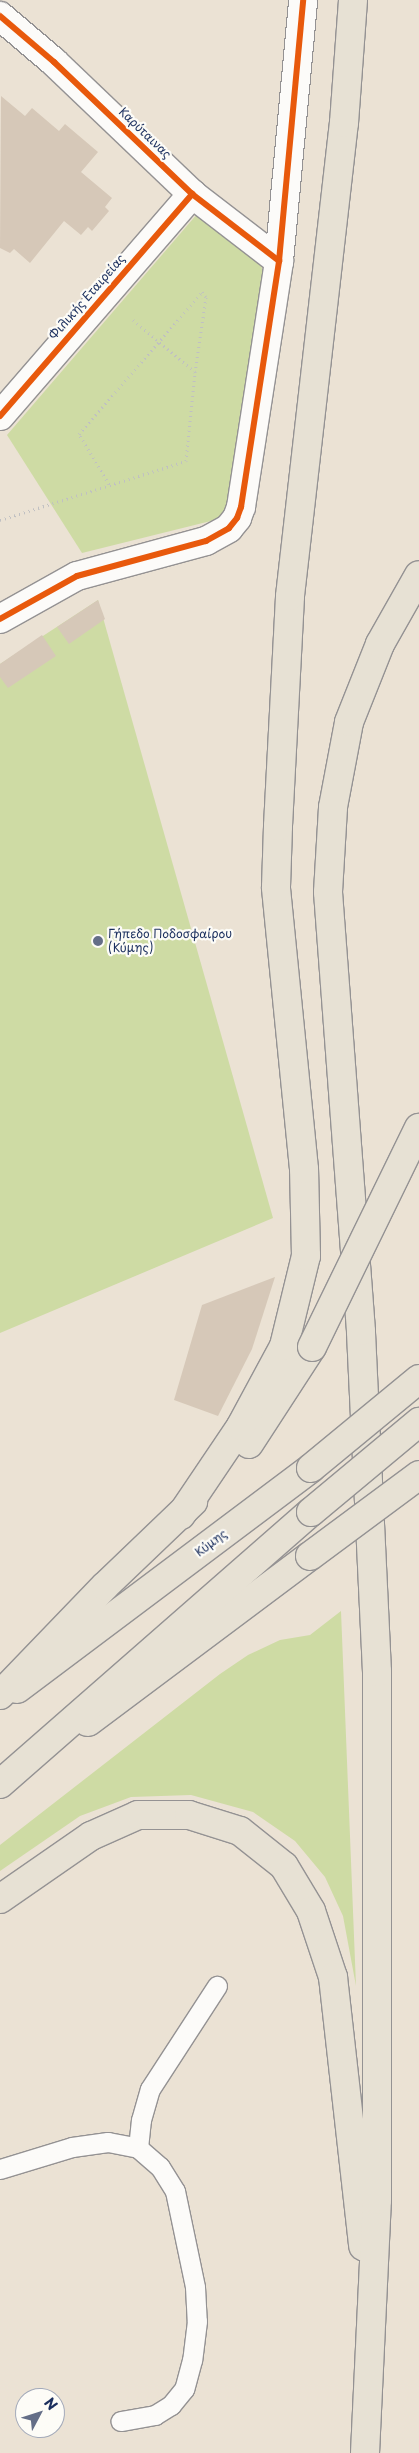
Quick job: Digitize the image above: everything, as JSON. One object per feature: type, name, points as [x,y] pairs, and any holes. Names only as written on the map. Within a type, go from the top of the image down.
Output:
[{"type":"main road","points":[[181,1516],[242,1426],[284,1346],[306,1256],[304,1169],[276,887],[278,826],[290,596],[344,123],[353,0]]},
{"type":"main road","points":[[365,2453],[371,2293],[377,2200],[377,1672],[361,1331],[328,892],[333,807],[349,722],[380,644],[419,575]]},
{"type":"main road","points":[[0,1695],[105,1586],[181,1516],[255,1437],[312,1347],[419,1128]]},
{"type":"main road","name":"Κύμης","points":[[0,1702],[311,1468],[419,1379]]},
{"type":"main road","points":[[0,1785],[311,1512],[419,1422]]},
{"type":"main road","points":[[0,1785],[419,1475]]},
{"type":"main road","points":[[0,1899],[91,1836],[138,1815],[189,1815],[240,1831],[284,1866],[311,1911],[333,1976],[356,2204],[371,2293]]},
{"type":"street","points":[[2,609],[77,576],[206,541],[229,528],[242,507],[279,261],[304,0]]},
{"type":"street","name":"Καρύταινας","points":[[0,16],[54,62],[192,194],[279,261]]},
{"type":"street","name":"Φιλικής Εταιρείας","points":[[0,416],[192,194]]},
{"type":"lane","points":[[138,2148],[141,2120],[150,2089],[217,1986]]},
{"type":"lane","points":[[0,2169],[72,2147],[108,2142],[138,2148],[160,2167],[175,2191],[195,2288],[197,2321],[192,2360],[184,2389],[171,2405],[155,2415],[121,2421]]},
{"type":"path","points":[[0,520],[109,484],[186,462],[195,372],[206,297],[202,292],[78,434],[109,484]]},
{"type":"path","points":[[104,294],[195,372]]},
{"type":"green space","points":[[198,213],[261,265],[265,280],[239,514],[82,553],[7,435]]},
{"type":"green space","name":"Γήπεδο Ποδοσφαίρου (Κύμης)","points":[[98,600],[273,1218],[0,1333],[0,664]]},
{"type":"green space","points":[[341,1611],[356,1986],[343,1916],[325,1877],[295,1841],[253,1812],[191,1795],[131,1797],[80,1816],[0,1871],[0,1845],[220,1674],[248,1655],[280,1640],[310,1635]]},
{"type":"building","points":[[1,96],[25,116],[32,108],[59,131],[65,124],[98,152],[81,172],[112,198],[105,207],[109,211],[92,231],[88,227],[81,235],[64,221],[30,263],[14,249],[10,253],[0,248]]},
{"type":"building","points":[[98,600],[105,619],[69,644],[57,627]]},
{"type":"building","points":[[42,635],[56,656],[8,688],[0,677],[0,664]]},
{"type":"building","points":[[275,1277],[252,1349],[218,1416],[174,1400],[202,1305]]},
{"type":"cycle path","points":[[0,619],[77,576],[206,541],[229,528],[237,518],[241,507],[279,261],[303,0]]},
{"type":"cycle path","points":[[0,16],[54,62],[192,194],[279,261]]},
{"type":"cycle path","points":[[0,416],[192,194]]},
{"type":"place","name":"Γήπεδο Ποδοσφαίρου (Κύμης)","points":[[98,941]]}]
